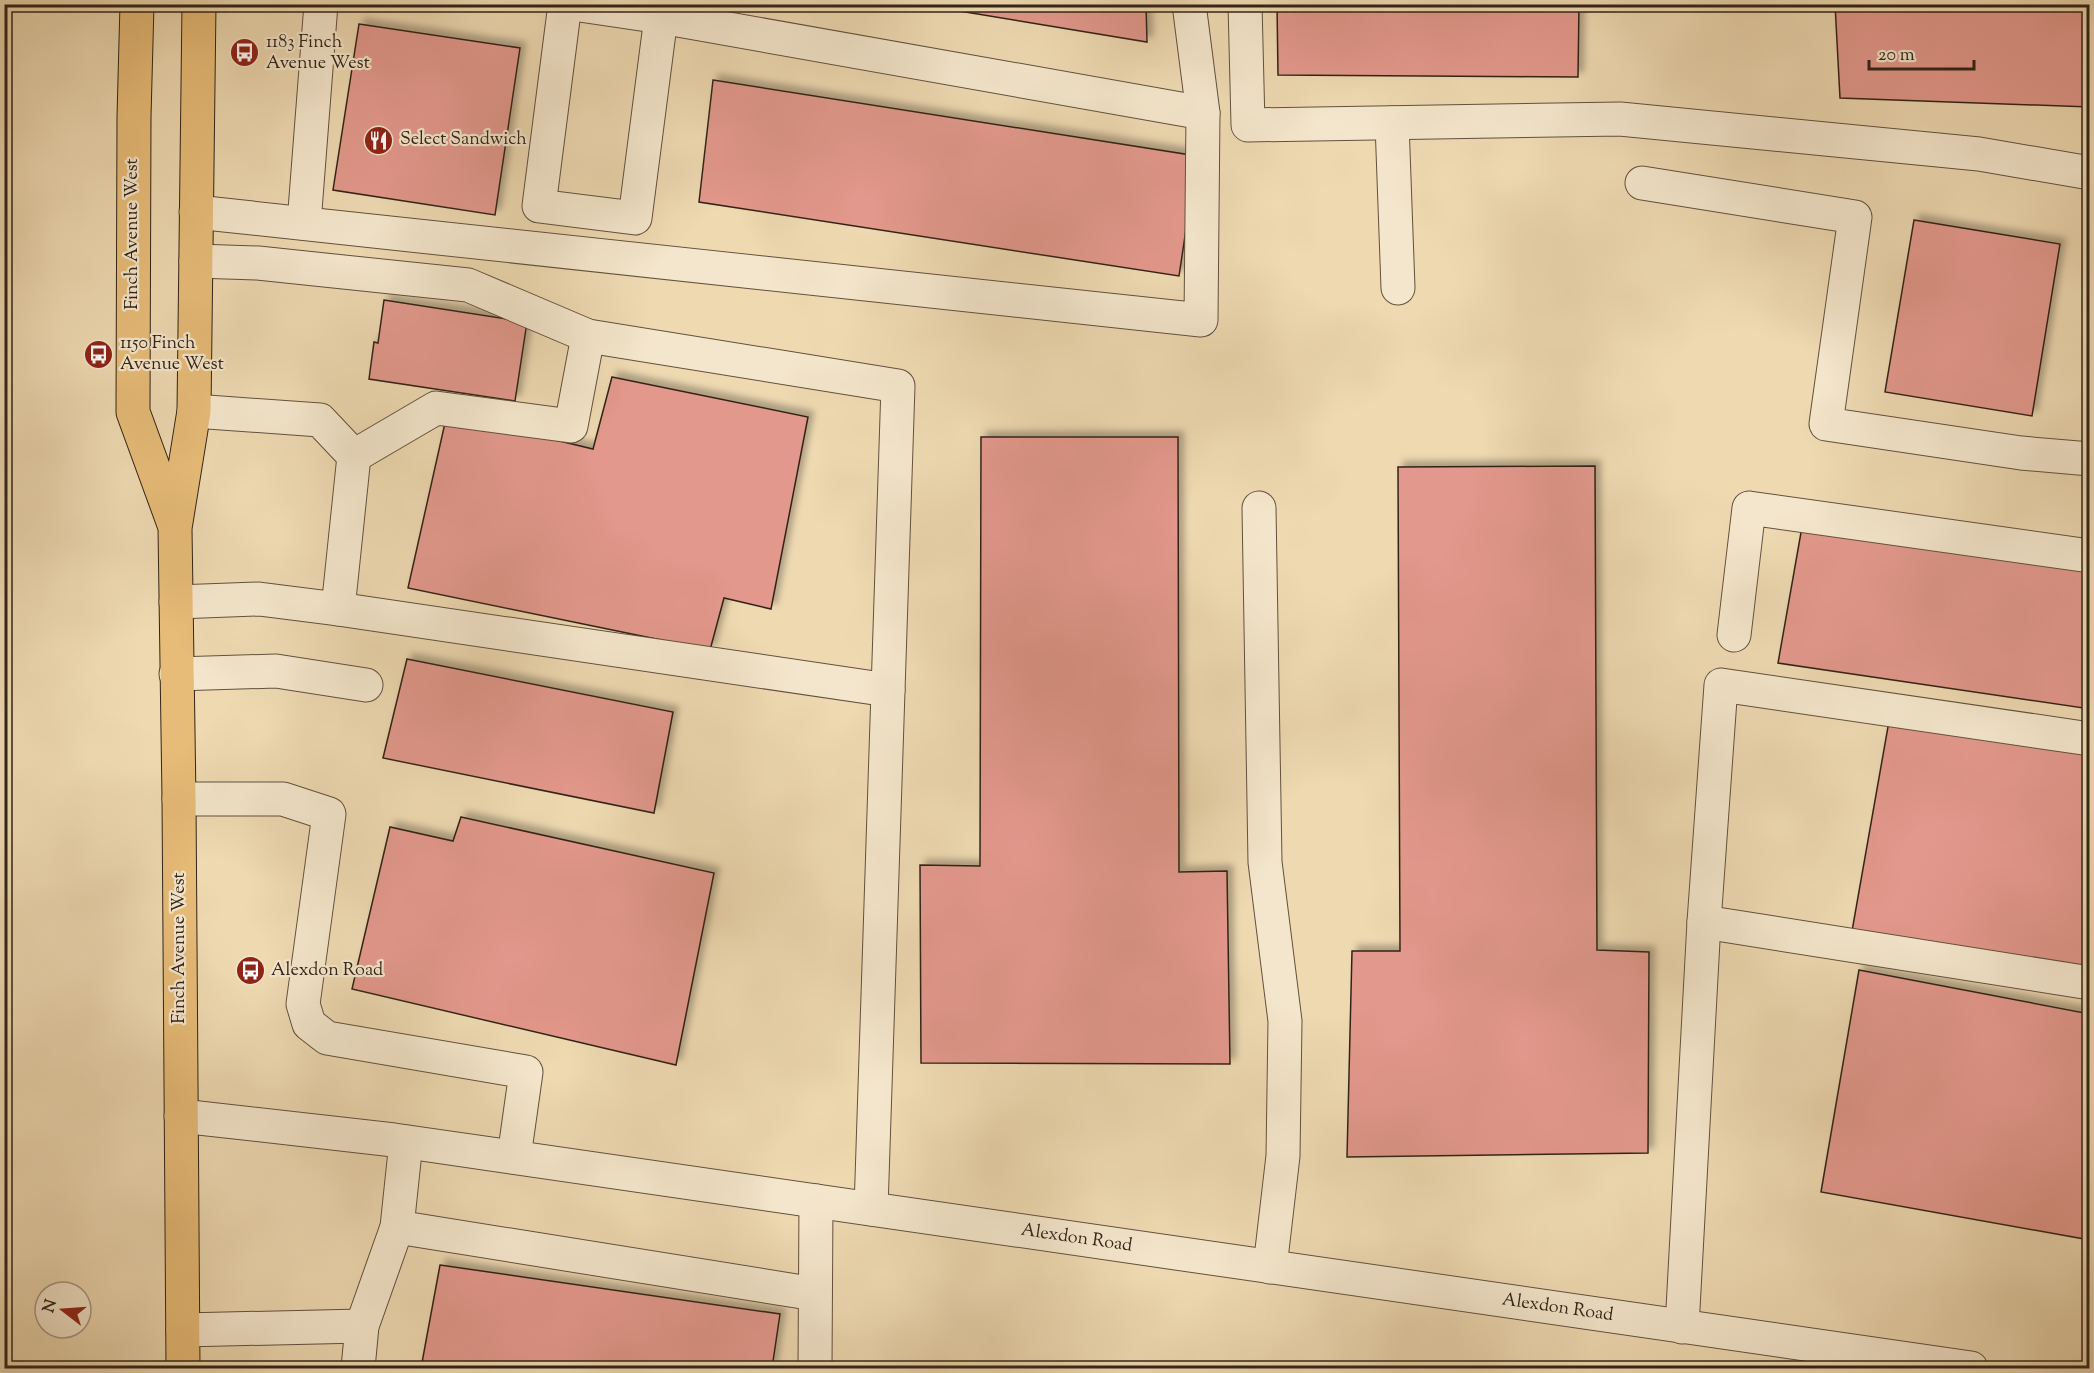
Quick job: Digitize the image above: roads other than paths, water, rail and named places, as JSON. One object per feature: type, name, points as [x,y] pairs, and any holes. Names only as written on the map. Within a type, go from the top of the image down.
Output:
[{"type":"main road","name":"Finch Avenue West","points":[[136,4],[133,412],[175,528]]},
{"type":"main road","name":"Finch Avenue West","points":[[183,1368],[175,528],[194,411],[199,4]]},
{"type":"street","points":[[304,223],[321,4]]},
{"type":"street","points":[[565,4],[539,206],[635,218],[661,17]]},
{"type":"street","points":[[573,4],[661,17],[1203,113]]},
{"type":"street","points":[[196,212],[1201,320],[1203,113],[1189,4]]},
{"type":"street","points":[[1245,4],[1248,124],[1620,119],[1967,153],[2090,173]]},
{"type":"street","points":[[1392,123],[1398,288]]},
{"type":"street","points":[[1642,183],[1855,218],[1826,424],[2021,453],[2090,459]]},
{"type":"street","points":[[196,261],[258,263],[468,285],[588,336],[898,386],[871,1209]]},
{"type":"street","points":[[354,456],[436,408],[571,426],[588,336]]},
{"type":"street","points":[[194,411],[320,420],[354,456],[338,609]]},
{"type":"street","points":[[1259,508],[1264,862],[1285,1021],[1283,1155],[1270,1267]]},
{"type":"street","points":[[1734,635],[1749,508],[2090,556]]},
{"type":"street","points":[[176,602],[259,599],[888,690]]},
{"type":"street","points":[[176,674],[276,671],[366,685]]},
{"type":"street","points":[[1682,1327],[1704,922],[1721,685],[2090,739]]},
{"type":"street","points":[[179,799],[283,799],[329,814],[303,1004],[309,1024],[327,1038],[526,1072],[514,1157]]},
{"type":"street","points":[[1704,922],[2090,983]]},
{"type":"street","name":"Alexdon Road","points":[[182,1116],[514,1157],[1971,1368]]},
{"type":"street","points":[[358,1368],[362,1326],[397,1227],[406,1142]]},
{"type":"street","points":[[815,1368],[816,1201]]},
{"type":"street","points":[[397,1227],[816,1294]]},
{"type":"street","points":[[183,1330],[362,1326]]},
{"type":"place","name":"1183 Finch Avenue West","points":[[245,53]]},
{"type":"place","name":"Select Sandwich","points":[[379,140]]},
{"type":"place","name":"1150 Finch Avenue West","points":[[99,354]]},
{"type":"place","name":"Alexdon Road","points":[[250,971]]}]
